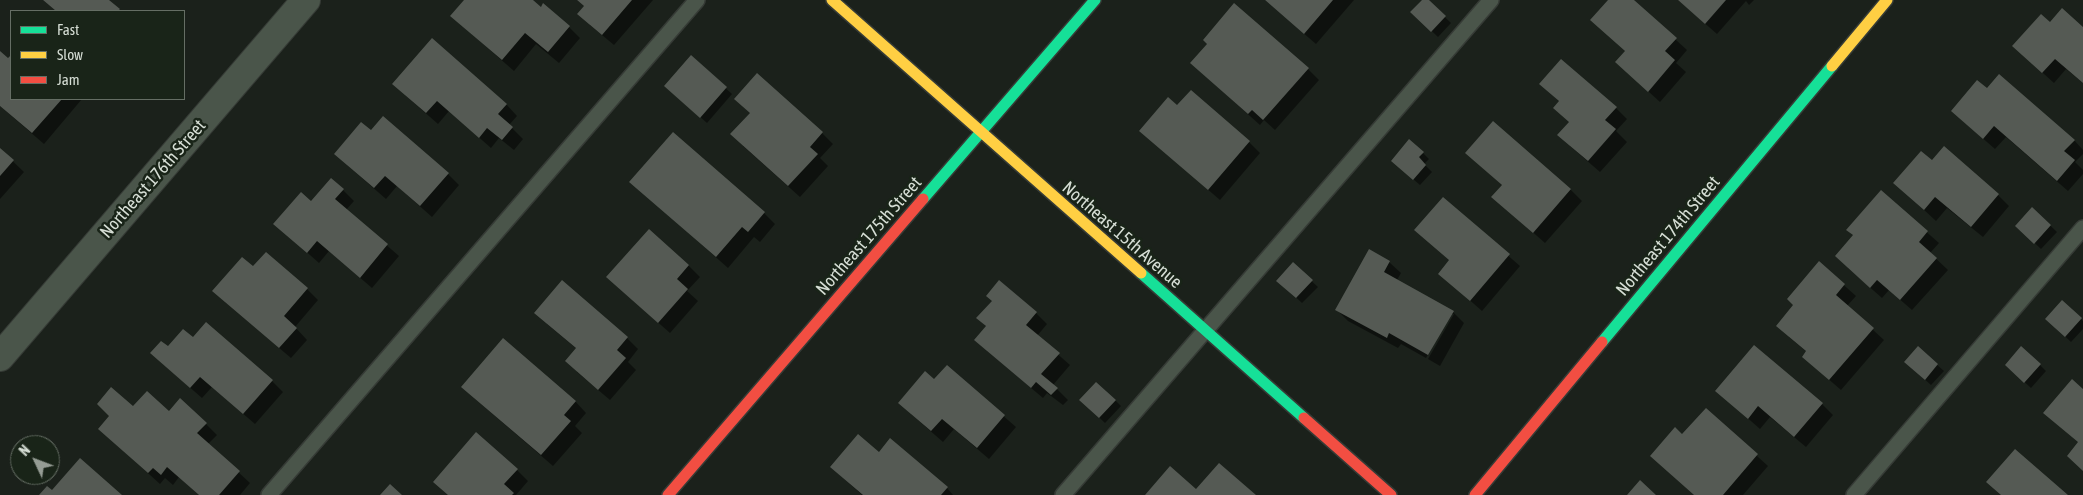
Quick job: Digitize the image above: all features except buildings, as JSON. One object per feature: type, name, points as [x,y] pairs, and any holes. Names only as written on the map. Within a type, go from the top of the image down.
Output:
[{"type":"street","name":"Northeast 176th Street","points":[[0,357],[306,0]]},
{"type":"street","name":"Northeast 15th Avenue","points":[[832,0],[1391,495]]},
{"type":"street","name":"Northeast 175th Street","points":[[668,495],[1095,0]]},
{"type":"street","name":"Northeast 174th Street","points":[[1476,495],[1887,0]]},
{"type":"lane","points":[[269,495],[698,0]]},
{"type":"lane","points":[[1063,495],[1204,330],[1492,0]]},
{"type":"lane","points":[[1854,495],[2083,228]]},
{"type":"traffic: fast","points":[[923,199],[1095,0]]},
{"type":"traffic: fast","points":[[1602,342],[1832,66]]},
{"type":"traffic: fast","points":[[1141,273],[1304,418]]},
{"type":"traffic: slow","points":[[832,0],[1141,273]]},
{"type":"traffic: slow","points":[[1832,66],[1887,0]]},
{"type":"traffic: jam","points":[[668,495],[923,199]]},
{"type":"traffic: jam","points":[[1475,495],[1602,342]]},
{"type":"traffic: jam","points":[[1304,418],[1391,495]]}]
